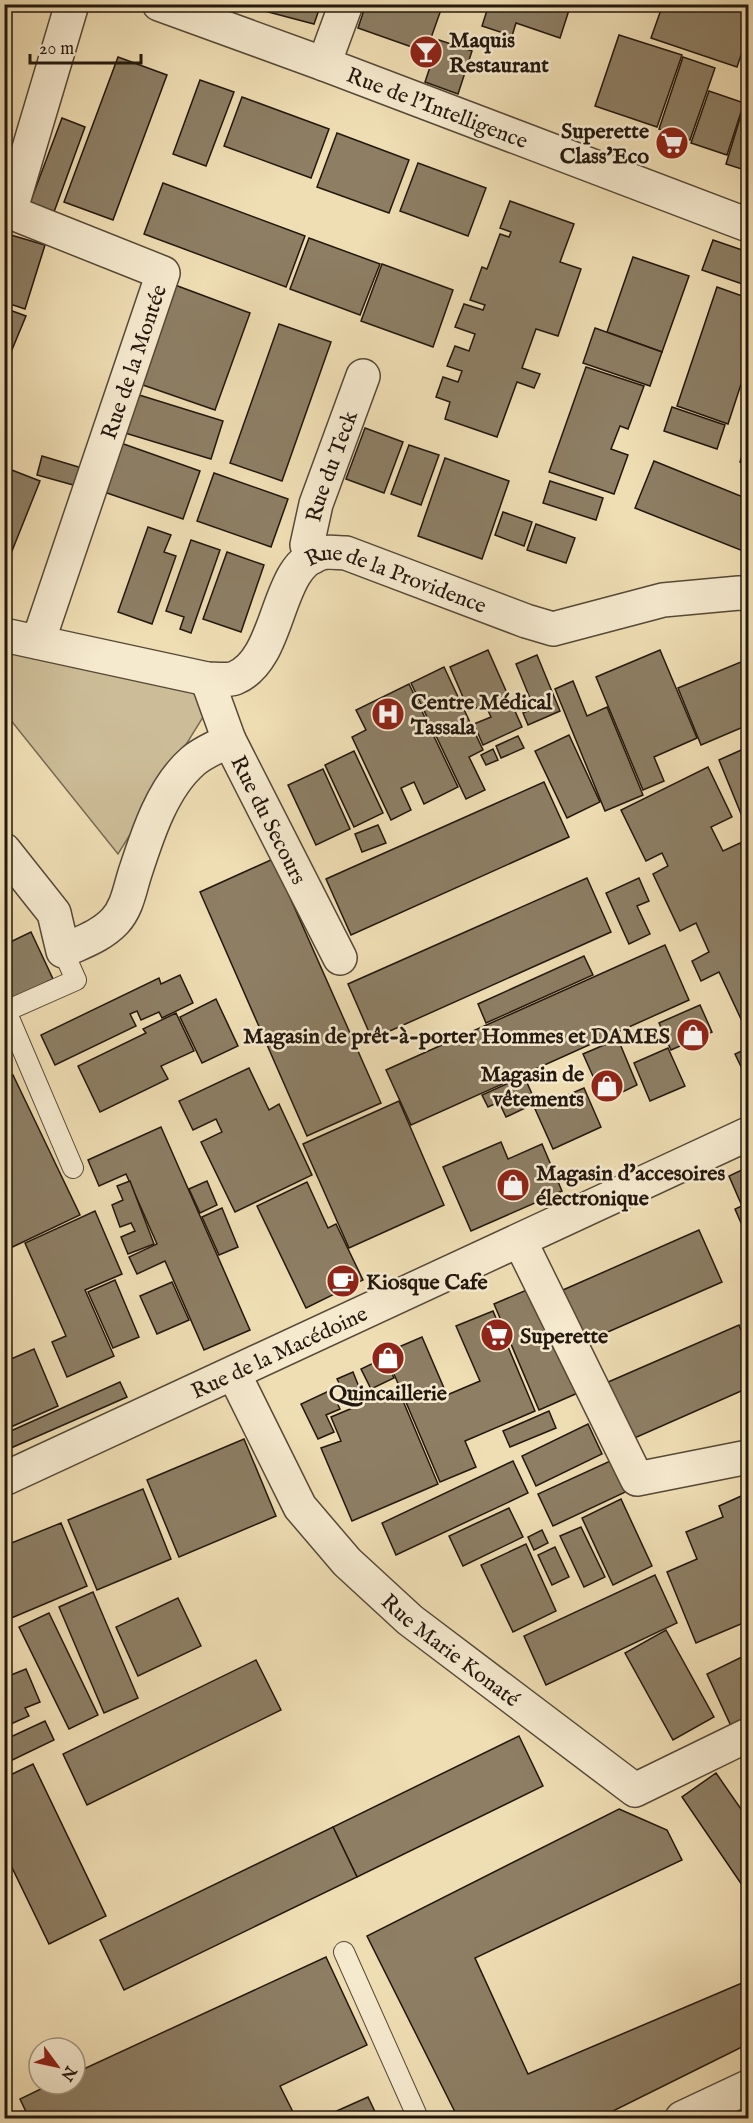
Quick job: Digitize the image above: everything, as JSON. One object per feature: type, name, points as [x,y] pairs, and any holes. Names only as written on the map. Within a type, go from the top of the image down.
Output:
[{"type":"street","name":"Rue de la Montée","points":[[38,642],[162,273],[7,213],[72,4]]},
{"type":"street","name":"Rue de l'Intelligence","points":[[159,4],[748,225]]},
{"type":"street","points":[[324,64],[346,4]]},
{"type":"street","name":"Rue du Teck","points":[[313,557],[307,545],[316,504],[363,376]]},
{"type":"street","name":"Rue de la Providence","points":[[4,635],[207,679],[233,679],[249,670],[261,656],[293,579],[304,561],[322,553],[346,553],[553,629],[663,600],[748,594]]},
{"type":"street","name":"Rue du Secours","points":[[207,679],[229,740],[340,958]]},
{"type":"street","points":[[4,849],[54,913],[63,951],[100,934],[117,919],[128,899],[157,814],[174,781],[194,760],[229,740]]},
{"type":"street","name":"Rue de la Macédoine","points":[[4,1479],[748,1134]]},
{"type":"street","points":[[520,1241],[636,1479],[748,1457]]},
{"type":"street","name":"Rue Marie Konaté","points":[[234,1374],[300,1507],[347,1562],[410,1620],[635,1790],[748,1735]]},
{"type":"street","points":[[682,2118],[748,2086]]},
{"type":"lane","points":[[63,951],[76,980],[6,1011],[73,1168]]},
{"type":"lane","points":[[344,1952],[418,2118]]},
{"type":"shaded area","points":[[5,644],[218,693],[118,854],[5,713]]},
{"type":"building","points":[[238,4],[321,4],[314,24]]},
{"type":"building","points":[[366,4],[443,4],[426,52],[358,28]]},
{"type":"building","points":[[489,4],[571,4],[560,38],[516,23],[512,36],[482,26]]},
{"type":"building","points":[[663,4],[748,4],[748,54],[742,52],[737,67],[651,38]]},
{"type":"building","points":[[619,35],[682,55],[657,127],[595,106]]},
{"type":"building","points":[[439,40],[472,51],[458,94],[425,82]]},
{"type":"building","points":[[118,57],[167,75],[113,220],[64,202]]},
{"type":"building","points":[[683,57],[715,68],[690,140],[659,129]]},
{"type":"building","points":[[200,80],[234,92],[206,166],[173,154]]},
{"type":"building","points":[[709,91],[744,103],[727,155],[691,143]]},
{"type":"building","points":[[242,97],[329,129],[311,178],[224,146]]},
{"type":"building","points":[[745,102],[748,103],[748,171],[726,164]]},
{"type":"building","points":[[62,118],[85,127],[54,212],[30,203]]},
{"type":"building","points":[[337,133],[409,160],[389,213],[317,187]]},
{"type":"building","points":[[418,163],[486,188],[468,236],[400,211]]},
{"type":"building","points":[[163,183],[305,236],[286,287],[144,234]]},
{"type":"building","points":[[510,201],[574,224],[560,262],[581,269],[558,336],[536,329],[522,368],[540,374],[534,388],[517,382],[497,437],[445,419],[450,402],[436,397],[443,377],[458,382],[462,371],[447,366],[455,346],[469,351],[475,334],[455,327],[464,304],[483,310],[485,305],[470,300],[482,267],[487,269],[500,234],[509,237],[511,232],[500,228]]},
{"type":"building","points":[[4,233],[45,245],[25,309],[4,302]]},
{"type":"building","points":[[309,238],[380,264],[360,315],[290,289]]},
{"type":"building","points":[[713,240],[748,252],[748,286],[702,270]]},
{"type":"building","points":[[633,257],[689,276],[662,352],[607,332]]},
{"type":"building","points":[[382,264],[453,290],[433,347],[361,321]]},
{"type":"building","points":[[175,285],[250,313],[215,410],[140,384]]},
{"type":"building","points":[[717,287],[748,298],[748,363],[728,424],[677,406]]},
{"type":"building","points":[[4,308],[26,316],[4,369]]},
{"type":"building","points":[[279,324],[331,342],[282,481],[230,463]]},
{"type":"building","points":[[595,328],[662,352],[650,386],[583,363]]},
{"type":"building","points":[[586,367],[644,386],[628,429],[620,426],[611,449],[628,455],[614,494],[549,472]]},
{"type":"building","points":[[136,394],[223,421],[211,459],[125,433]]},
{"type":"building","points":[[672,407],[725,425],[717,449],[664,431]]},
{"type":"building","points":[[365,428],[403,442],[384,493],[346,479]]},
{"type":"building","points":[[748,438],[748,465],[740,462]]},
{"type":"building","points":[[118,442],[200,471],[183,519],[101,491]]},
{"type":"building","points":[[409,445],[439,455],[421,505],[391,494]]},
{"type":"building","points":[[42,456],[82,468],[77,486],[37,475]]},
{"type":"building","points":[[445,458],[509,481],[482,559],[418,536]]},
{"type":"building","points":[[654,461],[748,499],[748,553],[635,508]]},
{"type":"building","points":[[4,467],[40,481],[10,556],[4,553]]},
{"type":"building","points":[[214,473],[288,499],[271,547],[197,521]]},
{"type":"building","points":[[550,481],[603,498],[596,520],[543,503]]},
{"type":"building","points":[[503,512],[532,522],[524,546],[495,535]]},
{"type":"building","points":[[536,524],[575,538],[566,563],[527,550]]},
{"type":"building","points":[[148,527],[171,535],[164,552],[176,556],[152,624],[118,612]]},
{"type":"building","points":[[191,540],[220,550],[191,633],[180,629],[184,617],[166,611]]},
{"type":"building","points":[[227,552],[264,565],[241,632],[203,619]]},
{"type":"building","points":[[748,632],[748,651],[742,635]]},
{"type":"building","points":[[488,650],[522,727],[483,745],[474,724],[491,717],[485,704],[469,711],[450,667]]},
{"type":"building","points":[[660,650],[697,738],[654,757],[664,781],[643,790],[596,677]]},
{"type":"building","points":[[537,655],[560,711],[528,725],[523,713],[534,708],[516,664]]},
{"type":"building","points":[[748,659],[748,725],[701,745],[678,688]]},
{"type":"building","points":[[444,667],[483,750],[469,757],[485,790],[466,799],[411,683]]},
{"type":"building","points":[[573,681],[587,716],[607,707],[643,795],[605,811],[555,689]]},
{"type":"building","points":[[409,684],[458,787],[424,804],[414,782],[401,788],[411,810],[391,820],[352,737],[366,730],[356,710]]},
{"type":"building","points":[[569,735],[600,802],[567,818],[535,751]]},
{"type":"building","points":[[518,736],[524,748],[501,758],[496,746]]},
{"type":"building","points":[[748,747],[748,831],[719,760]]},
{"type":"building","points":[[493,749],[498,760],[486,765],[481,755]]},
{"type":"building","points":[[354,751],[383,813],[354,827],[325,765]]},
{"type":"building","points":[[708,767],[732,817],[711,827],[723,851],[740,843],[748,860],[748,899],[746,900],[748,905],[748,1034],[719,972],[701,981],[692,961],[709,952],[696,923],[680,931],[653,874],[668,866],[662,853],[646,861],[621,810]]},
{"type":"building","points":[[323,769],[350,829],[316,845],[288,785]]},
{"type":"building","points":[[544,782],[569,837],[351,935],[326,879]]},
{"type":"building","points":[[378,825],[386,843],[362,852],[355,834]]},
{"type":"building","points":[[273,859],[381,1103],[307,1136],[200,892]]},
{"type":"building","points":[[587,878],[611,932],[372,1039],[348,984]]},
{"type":"building","points":[[639,878],[649,901],[637,906],[650,934],[629,944],[606,893]]},
{"type":"building","points":[[31,932],[53,979],[7,1001],[4,996],[4,945]]},
{"type":"building","points":[[665,945],[689,1000],[411,1125],[386,1070]]},
{"type":"building","points":[[584,956],[593,975],[486,1023],[478,1004]]},
{"type":"building","points":[[180,975],[193,1003],[162,1018],[159,1012],[141,1020],[137,1011],[130,1014],[136,1026],[55,1065],[41,1035],[159,978],[161,984]]},
{"type":"building","points":[[216,999],[238,1046],[202,1063],[180,1017]]},
{"type":"building","points":[[700,1005],[712,1032],[671,1050],[659,1023]]},
{"type":"building","points":[[176,1013],[194,1051],[161,1066],[168,1079],[100,1112],[78,1066],[146,1033],[143,1029]]},
{"type":"building","points":[[618,1039],[637,1085],[604,1101],[583,1054]]},
{"type":"building","points":[[668,1048],[685,1086],[650,1101],[634,1063]]},
{"type":"building","points":[[748,1048],[748,1073],[745,1075],[735,1054]]},
{"type":"building","points":[[249,1068],[269,1110],[279,1104],[312,1175],[235,1212],[201,1142],[222,1132],[216,1119],[193,1130],[179,1101]]},
{"type":"building","points":[[13,1075],[80,1215],[4,1251],[4,1079]]},
{"type":"building","points":[[524,1076],[536,1103],[506,1117],[499,1102],[488,1107],[482,1095]]},
{"type":"building","points":[[584,1088],[601,1127],[553,1149],[535,1109]]},
{"type":"building","points":[[399,1101],[444,1205],[349,1248],[303,1144]]},
{"type":"building","points":[[161,1127],[250,1330],[204,1350],[165,1261],[137,1274],[129,1257],[157,1244],[126,1174],[99,1186],[88,1160]]},
{"type":"building","points":[[501,1142],[508,1159],[542,1144],[562,1191],[471,1231],[443,1167]]},
{"type":"building","points":[[748,1167],[748,1203],[742,1206],[729,1176]]},
{"type":"building","points":[[130,1181],[154,1244],[128,1254],[121,1237],[135,1231],[131,1223],[120,1227],[112,1205],[123,1200],[117,1186]]},
{"type":"building","points":[[207,1181],[217,1205],[200,1213],[189,1189]]},
{"type":"building","points":[[307,1182],[328,1228],[336,1224],[363,1280],[306,1308],[257,1206]]},
{"type":"building","points":[[748,1203],[748,1239],[735,1209]]},
{"type":"building","points":[[222,1208],[238,1247],[219,1255],[202,1217]]},
{"type":"building","points":[[95,1211],[122,1274],[85,1290],[114,1356],[67,1377],[52,1342],[66,1336],[25,1243]]},
{"type":"building","points":[[699,1230],[722,1282],[585,1342],[563,1290]]},
{"type":"building","points":[[115,1280],[139,1337],[113,1348],[88,1292]]},
{"type":"building","points":[[172,1282],[189,1320],[157,1334],[140,1296]]},
{"type":"building","points":[[536,1286],[580,1392],[539,1410],[494,1304]]},
{"type":"building","points":[[493,1311],[535,1411],[465,1441],[476,1467],[440,1482],[385,1353],[422,1337],[447,1395],[480,1381],[456,1326]]},
{"type":"building","points":[[739,1325],[748,1348],[748,1388],[630,1440],[606,1383]]},
{"type":"building","points":[[34,1349],[58,1406],[4,1430],[4,1362]]},
{"type":"building","points":[[384,1358],[394,1378],[371,1389],[361,1369]]},
{"type":"building","points":[[353,1372],[361,1392],[346,1398],[337,1379]]},
{"type":"building","points":[[120,1382],[127,1397],[4,1451],[4,1434]]},
{"type":"building","points":[[398,1389],[438,1484],[352,1521],[321,1448],[341,1441],[331,1417]]},
{"type":"building","points":[[331,1390],[340,1409],[326,1415],[334,1432],[318,1439],[301,1404]]},
{"type":"building","points":[[549,1411],[556,1428],[510,1447],[503,1431]]},
{"type":"building","points":[[588,1424],[602,1454],[536,1486],[522,1456]]},
{"type":"building","points":[[244,1439],[276,1516],[179,1557],[147,1480]]},
{"type":"building","points":[[619,1457],[634,1488],[553,1526],[538,1494]]},
{"type":"building","points":[[513,1461],[528,1493],[396,1555],[382,1523]]},
{"type":"building","points":[[143,1489],[171,1559],[97,1590],[68,1520]]},
{"type":"building","points":[[748,1493],[748,1621],[696,1643],[667,1572],[697,1559],[686,1532],[723,1517],[719,1506]]},
{"type":"building","points":[[621,1499],[652,1566],[613,1585],[582,1518]]},
{"type":"building","points":[[509,1508],[523,1537],[463,1566],[449,1536]]},
{"type":"building","points":[[61,1523],[87,1586],[9,1619],[4,1609],[4,1546]]},
{"type":"building","points":[[581,1527],[605,1577],[584,1587],[560,1536]]},
{"type":"building","points":[[542,1530],[548,1543],[534,1550],[528,1537]]},
{"type":"building","points":[[526,1544],[556,1611],[513,1632],[481,1565]]},
{"type":"building","points":[[555,1547],[569,1577],[552,1585],[538,1555]]},
{"type":"building","points":[[655,1575],[677,1623],[546,1685],[524,1636]]},
{"type":"building","points":[[93,1592],[138,1698],[104,1713],[59,1607]]},
{"type":"building","points":[[178,1598],[201,1646],[138,1676],[116,1627]]},
{"type":"building","points":[[49,1613],[98,1715],[69,1729],[19,1627]]},
{"type":"building","points":[[666,1630],[714,1717],[673,1740],[625,1653]]},
{"type":"building","points":[[748,1654],[748,1718],[731,1726],[707,1674]]},
{"type":"building","points":[[4,1659],[11,1675],[26,1669],[40,1702],[25,1708],[29,1716],[4,1727]]},
{"type":"building","points":[[256,1660],[281,1710],[87,1805],[63,1754]]},
{"type":"building","points":[[45,1721],[54,1740],[4,1764],[4,1740]]},
{"type":"building","points":[[519,1736],[543,1786],[357,1877],[333,1827]]},
{"type":"building","points":[[33,1764],[106,1916],[49,1944],[4,1851],[4,1778]]},
{"type":"building","points":[[716,1773],[743,1812],[748,1808],[748,1885],[744,1888],[682,1797]]},
{"type":"building","points":[[619,1809],[667,1830],[682,1860],[475,1958],[528,2074],[742,1983],[748,1996],[748,2044],[599,2118],[458,2118],[367,1936]]},
{"type":"building","points":[[333,1827],[357,1877],[124,1990],[100,1940]]},
{"type":"building","points":[[326,1957],[367,2045],[280,2086],[296,2118],[29,2118],[20,2099],[27,2096],[87,2096],[87,2067]]},
{"type":"building","points":[[368,2097],[378,2118],[321,2118]]},
{"type":"place","name":"Maquis Restaurant","points":[[426,52]]},
{"type":"place","name":"Superette Class'Eco","points":[[672,143]]},
{"type":"place","name":"Centre Médical Tassala","points":[[388,714]]},
{"type":"place","name":"Magasin de prêt-à-porter Hommes et DAMES","points":[[693,1035]]},
{"type":"place","name":"Magasin de vêtements","points":[[607,1086]]},
{"type":"place","name":"Magasin d'accesoires électronique","points":[[513,1185]]},
{"type":"place","name":"Kiosque Cafe","points":[[343,1281]]},
{"type":"place","name":"Superette","points":[[497,1335]]},
{"type":"place","name":"Quincaillerie","points":[[388,1358]]}]
